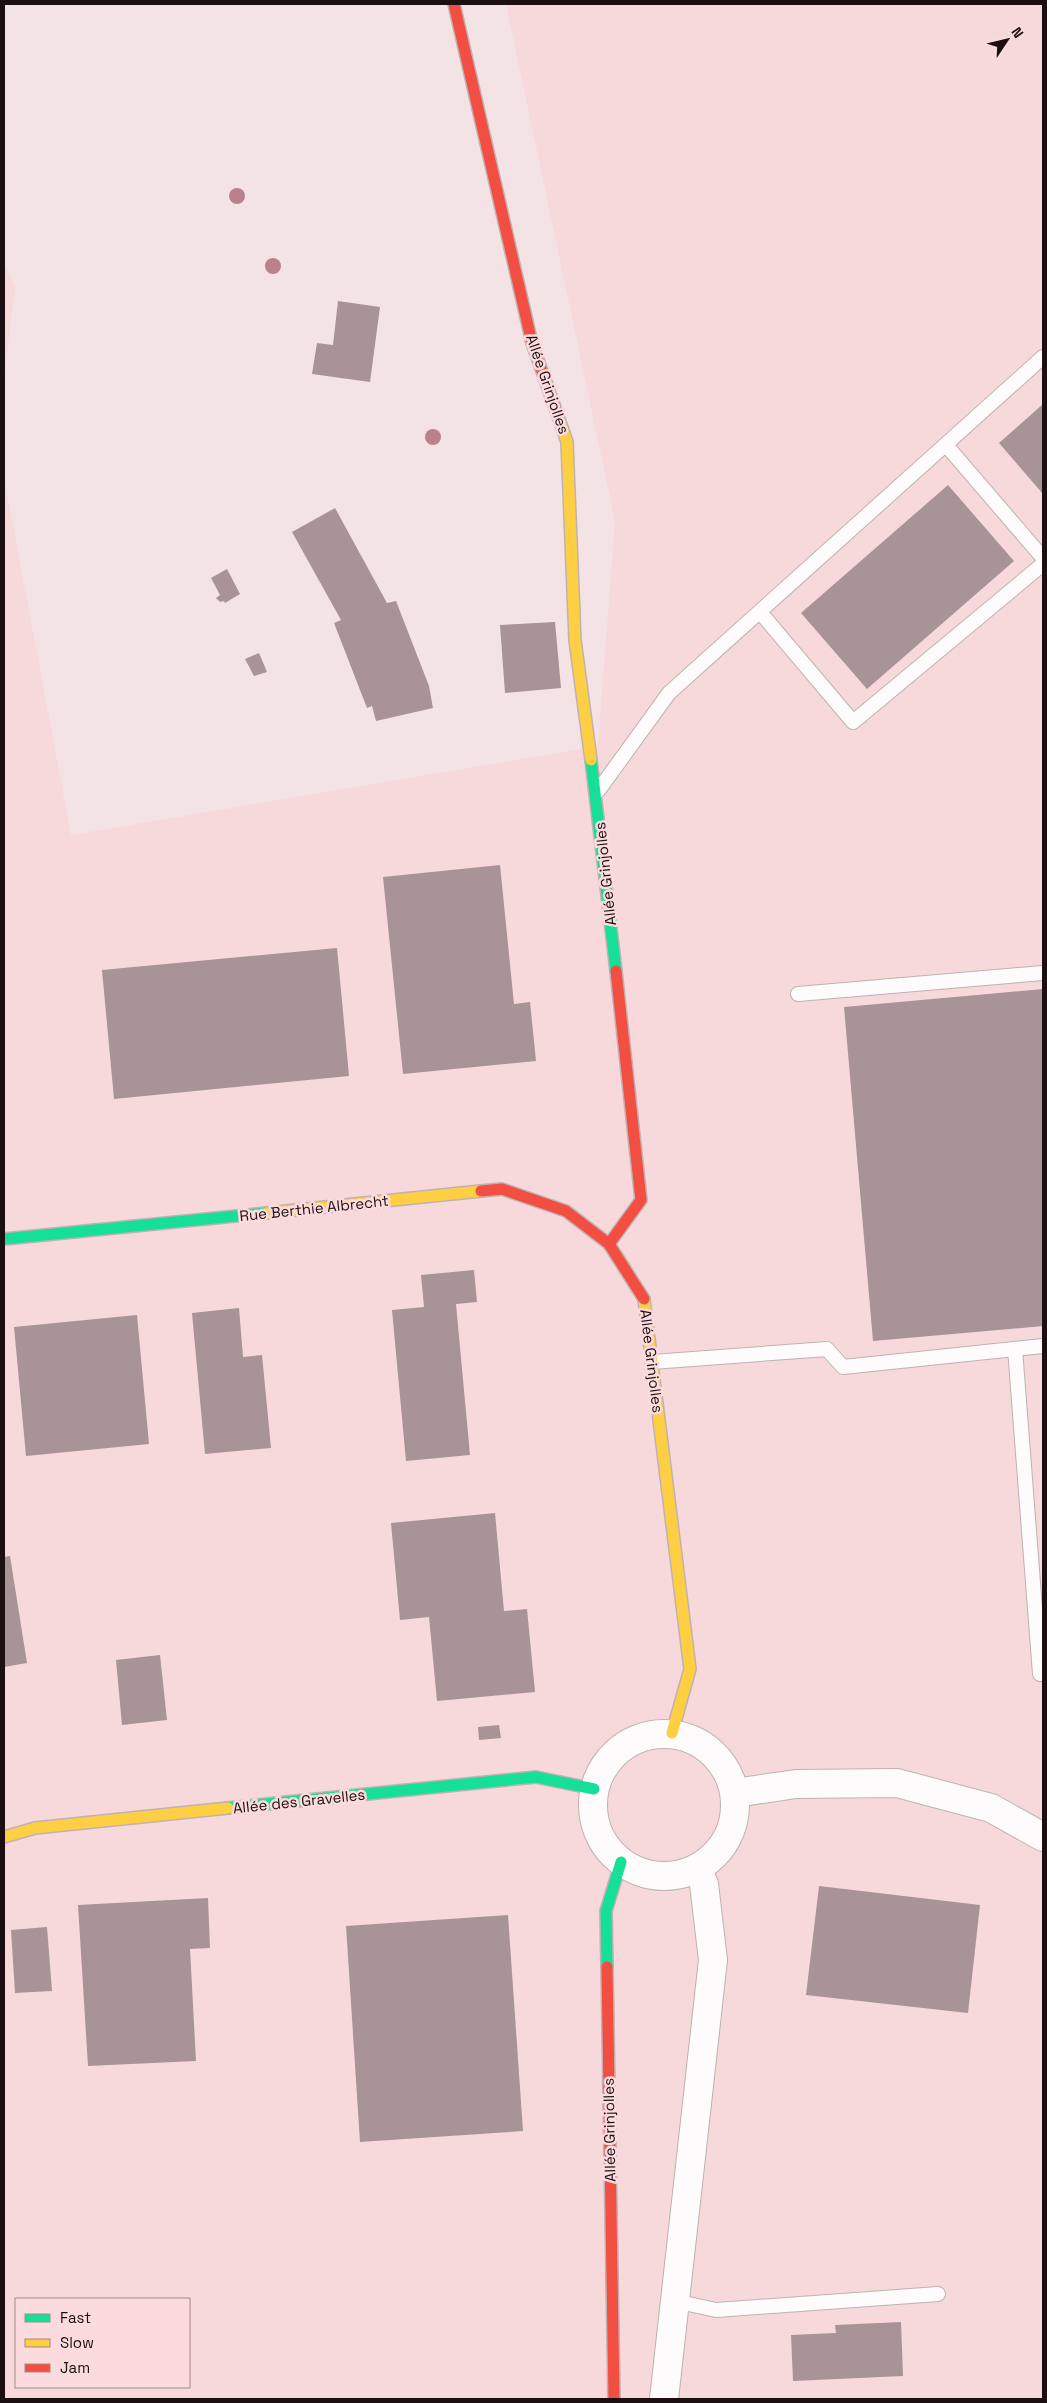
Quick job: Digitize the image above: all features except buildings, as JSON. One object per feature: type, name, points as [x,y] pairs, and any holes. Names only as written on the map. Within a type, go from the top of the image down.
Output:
[{"type":"street","name":"Allée Grinjolles","points":[[454,4],[532,343],[567,442],[575,640],[596,793],[640,1200],[609,1244],[644,1298],[690,1669],[672,1733]]},
{"type":"street","name":"Rue Berthie Albrecht","points":[[4,1239],[502,1188],[566,1210],[609,1244]]},
{"type":"street","points":[[672,1733],[694,1740],[713,1753],[727,1771],[735,1793],[735,1816],[728,1837],[716,1855],[697,1868],[679,1875],[659,1876],[639,1872],[622,1862],[607,1848],[597,1829],[592,1809],[594,1788],[602,1769],[614,1753],[631,1741],[651,1734],[672,1733]]},
{"type":"street","name":"Allée des Gravelles","points":[[4,1837],[35,1828],[536,1777],[594,1788]]},
{"type":"street","points":[[735,1793],[796,1784],[897,1783],[991,1808],[1043,1837]]},
{"type":"street","name":"Allée Grinjolles","points":[[614,2399],[606,1911],[622,1862]]},
{"type":"street","points":[[664,2399],[712,1960],[704,1884],[697,1868]]},
{"type":"lane","points":[[596,793],[669,693],[1043,357]]},
{"type":"lane","points":[[946,445],[1043,558]]},
{"type":"lane","points":[[760,612],[853,722],[1043,564]]},
{"type":"lane","points":[[798,994],[1043,973]]},
{"type":"lane","points":[[652,1362],[828,1349],[843,1367],[1043,1346]]},
{"type":"lane","points":[[1015,1349],[1040,1674]]},
{"type":"lane","points":[[675,2301],[716,2310],[938,2294]]},
{"type":"shaded area","points":[[506,4],[1043,4],[1043,2399],[4,2399],[4,477],[71,835],[598,746],[615,521]]},
{"type":"shaded area","points":[[4,264],[15,286],[4,380]]},
{"type":"traffic: fast","points":[[591,760],[616,971]]},
{"type":"traffic: fast","points":[[4,1239],[267,1213]]},
{"type":"traffic: fast","points":[[228,1808],[536,1777],[594,1789]]},
{"type":"traffic: fast","points":[[607,1967],[606,1911],[621,1862]]},
{"type":"traffic: slow","points":[[559,419],[567,442],[575,640],[591,760]]},
{"type":"traffic: slow","points":[[267,1213],[481,1191]]},
{"type":"traffic: slow","points":[[644,1299],[690,1669],[672,1733]]},
{"type":"traffic: slow","points":[[4,1837],[35,1828],[228,1808]]},
{"type":"traffic: jam","points":[[454,4],[532,343],[559,419]]},
{"type":"traffic: jam","points":[[609,1244],[641,1200],[616,971]]},
{"type":"traffic: jam","points":[[481,1191],[502,1189],[566,1211],[609,1244],[644,1299]]},
{"type":"traffic: jam","points":[[607,1967],[614,2399]]}]
